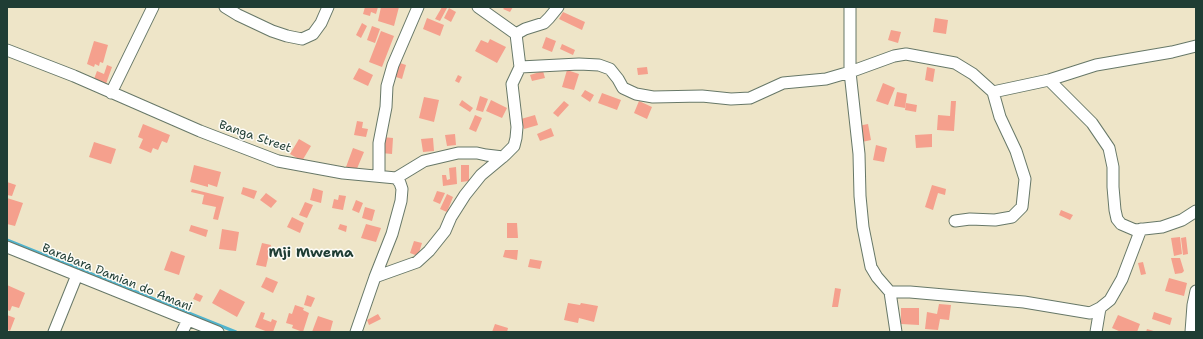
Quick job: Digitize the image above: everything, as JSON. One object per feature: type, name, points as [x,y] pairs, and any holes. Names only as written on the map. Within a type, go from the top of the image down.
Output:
[{"type":"street","points":[[111,93],[153,7]]},
{"type":"street","points":[[225,7],[272,31],[302,39],[313,34],[321,23],[328,7]]},
{"type":"street","points":[[379,176],[379,143],[386,107],[387,86],[393,65],[418,7]]},
{"type":"street","points":[[375,278],[417,262],[429,251],[445,231],[462,200],[481,175],[514,146],[517,117],[512,84],[515,76],[520,71],[516,34],[478,7]]},
{"type":"street","points":[[516,34],[525,29],[544,23],[558,7]]},
{"type":"street","points":[[850,7],[850,72],[859,154],[860,196],[865,238],[871,267],[877,277],[890,292],[896,332]]},
{"type":"street","points":[[993,92],[1049,80],[1096,65],[1172,52],[1196,46]]},
{"type":"street","name":"Banga Street","points":[[7,50],[74,76],[200,132],[278,161],[343,173],[396,178]]},
{"type":"street","points":[[520,68],[579,64],[599,65],[610,69],[623,88],[636,94],[653,97],[702,96],[731,99],[750,98],[783,83],[826,79],[894,56],[906,54],[955,64],[973,74],[993,92],[1000,117],[1016,151],[1025,179],[1022,208],[1012,217],[995,220],[970,219],[955,221]]},
{"type":"street","points":[[1049,80],[1092,123],[1109,148],[1113,167],[1113,187],[1117,219],[1121,224],[1135,230],[1162,226],[1182,220],[1196,211]]},
{"type":"street","points":[[356,332],[392,234],[401,201],[402,189],[396,178],[424,161],[458,153],[477,153],[503,157]]},
{"type":"street","points":[[890,292],[910,292],[1024,302],[1090,313],[1100,308],[1110,300],[1122,279],[1141,229]]},
{"type":"street","name":"Barabara Damian do Amani","points":[[7,248],[218,332]]},
{"type":"street","points":[[54,332],[77,275]]},
{"type":"street","points":[[1181,332],[1191,327],[1196,291]]},
{"type":"street","points":[[1096,332],[1100,308]]},
{"type":"street","points":[[182,332],[188,320]]},
{"type":"building","points":[[365,7],[378,7],[376,14],[371,12],[370,16],[363,14]]},
{"type":"building","points":[[381,7],[399,7],[394,26],[378,21]]},
{"type":"building","points":[[442,7],[447,8],[440,21],[435,19]]},
{"type":"building","points":[[505,7],[513,7],[510,12],[503,9]]},
{"type":"building","points":[[449,8],[456,12],[451,22],[444,18]]},
{"type":"building","points":[[563,12],[585,22],[582,30],[559,19]]},
{"type":"building","points":[[427,18],[444,25],[440,36],[423,29]]},
{"type":"building","points":[[935,18],[948,20],[946,34],[933,32]]},
{"type":"building","points":[[362,23],[367,26],[361,38],[356,35]]},
{"type":"building","points":[[372,26],[380,29],[375,43],[367,40]]},
{"type":"building","points":[[891,30],[901,32],[898,43],[888,40]]},
{"type":"building","points":[[381,31],[394,36],[382,67],[369,62]]},
{"type":"building","points":[[546,37],[556,41],[552,52],[542,48]]},
{"type":"building","points":[[490,39],[506,47],[497,63],[475,51],[481,40],[488,43]]},
{"type":"building","points":[[94,41],[108,45],[103,63],[100,62],[99,66],[95,64],[94,67],[87,64]]},
{"type":"building","points":[[562,44],[575,50],[573,55],[560,49]]},
{"type":"building","points":[[397,62],[406,65],[402,79],[393,76]]},
{"type":"building","points":[[107,65],[112,67],[106,84],[94,79],[97,71],[104,74]]},
{"type":"building","points":[[647,67],[648,74],[638,75],[637,68]]},
{"type":"building","points":[[927,67],[935,69],[933,82],[925,80]]},
{"type":"building","points":[[359,68],[373,75],[368,86],[353,79]]},
{"type":"building","points":[[567,70],[579,74],[574,90],[562,87]]},
{"type":"building","points":[[543,71],[545,78],[532,81],[530,75]]},
{"type":"building","points":[[458,75],[462,77],[459,83],[455,81]]},
{"type":"building","points":[[883,83],[895,88],[888,105],[876,101]]},
{"type":"building","points":[[585,90],[594,95],[590,102],[581,96]]},
{"type":"building","points":[[897,92],[907,94],[905,108],[894,106]]},
{"type":"building","points":[[602,93],[621,100],[617,110],[598,103]]},
{"type":"building","points":[[480,96],[488,99],[483,112],[476,110]]},
{"type":"building","points":[[424,97],[439,100],[434,122],[419,118]]},
{"type":"building","points":[[462,100],[473,108],[470,112],[459,105]]},
{"type":"building","points":[[491,100],[507,108],[502,118],[486,111]]},
{"type":"building","points":[[564,101],[569,105],[558,117],[553,113]]},
{"type":"building","points":[[639,101],[652,107],[647,119],[634,113]]},
{"type":"building","points":[[951,101],[956,101],[954,131],[937,130],[938,115],[950,116]]},
{"type":"building","points":[[906,103],[917,105],[916,112],[905,110]]},
{"type":"building","points":[[475,115],[482,118],[476,132],[469,129]]},
{"type":"building","points":[[535,115],[538,125],[524,129],[521,119]]},
{"type":"building","points":[[357,121],[363,122],[362,128],[368,129],[366,137],[354,135]]},
{"type":"building","points":[[143,124],[170,135],[167,143],[162,141],[158,150],[153,148],[151,153],[139,148],[143,139],[138,137]]},
{"type":"building","points":[[868,124],[871,140],[862,142],[858,126]]},
{"type":"building","points":[[551,128],[554,136],[540,141],[537,134]]},
{"type":"building","points":[[455,134],[456,145],[447,146],[445,135]]},
{"type":"building","points":[[932,134],[932,147],[916,148],[915,135]]},
{"type":"building","points":[[382,137],[393,138],[392,154],[381,153]]},
{"type":"building","points":[[433,138],[434,151],[423,152],[421,139]]},
{"type":"building","points":[[299,139],[311,146],[302,161],[290,154]]},
{"type":"building","points":[[94,142],[116,149],[111,164],[89,157]]},
{"type":"building","points":[[876,145],[887,148],[884,162],[873,160]]},
{"type":"building","points":[[353,148],[364,152],[356,171],[346,167]]},
{"type":"building","points":[[194,165],[221,172],[217,187],[208,184],[208,187],[190,182]]},
{"type":"building","points":[[461,165],[469,165],[469,181],[461,182]]},
{"type":"building","points":[[456,167],[457,184],[443,186],[442,175],[446,175],[447,180],[450,179],[449,168]]},
{"type":"building","points":[[7,182],[16,185],[12,196],[7,195]]},
{"type":"building","points":[[932,185],[946,189],[945,195],[938,193],[933,210],[925,207]]},
{"type":"building","points":[[243,187],[257,191],[254,199],[241,194]]},
{"type":"building","points":[[313,188],[323,191],[321,203],[310,200]]},
{"type":"building","points":[[192,189],[224,197],[218,220],[213,219],[216,207],[202,204],[204,195],[191,192]]},
{"type":"building","points":[[437,191],[445,193],[440,204],[433,201]]},
{"type":"building","points":[[266,193],[277,201],[271,208],[260,200]]},
{"type":"building","points":[[447,194],[453,197],[447,212],[440,209]]},
{"type":"building","points":[[339,195],[346,196],[343,210],[332,208],[334,199],[338,200]]},
{"type":"building","points":[[7,198],[23,203],[15,226],[7,224]]},
{"type":"building","points":[[356,200],[363,203],[359,213],[352,210]]},
{"type":"building","points":[[305,202],[313,205],[307,218],[299,215]]},
{"type":"building","points":[[365,207],[375,210],[372,221],[362,218]]},
{"type":"building","points":[[1061,210],[1073,215],[1070,220],[1059,215]]},
{"type":"building","points":[[292,217],[304,223],[300,233],[287,227]]},
{"type":"building","points":[[507,223],[517,223],[518,238],[507,238]]},
{"type":"building","points":[[340,224],[347,226],[346,232],[338,229]]},
{"type":"building","points":[[366,224],[381,228],[376,242],[361,238]]},
{"type":"building","points":[[191,225],[208,230],[206,237],[189,231]]},
{"type":"building","points":[[222,229],[239,232],[236,251],[219,249]]},
{"type":"building","points":[[1180,237],[1182,254],[1174,256],[1171,238]]},
{"type":"building","points":[[1186,237],[1188,254],[1183,255],[1181,238]]},
{"type":"building","points":[[414,241],[422,243],[418,256],[410,253]]},
{"type":"building","points":[[262,243],[271,245],[266,267],[256,265]]},
{"type":"building","points":[[505,250],[518,250],[517,260],[503,257]]},
{"type":"building","points":[[171,251],[185,256],[179,275],[164,270]]},
{"type":"building","points":[[1171,258],[1180,258],[1184,271],[1182,273],[1175,274]]},
{"type":"building","points":[[530,259],[542,261],[540,269],[528,267]]},
{"type":"building","points":[[1143,262],[1146,274],[1141,275],[1138,263]]},
{"type":"building","points":[[266,277],[278,282],[273,293],[261,287]]},
{"type":"building","points":[[1169,278],[1187,283],[1184,296],[1165,291]]},
{"type":"building","points":[[7,285],[25,293],[19,308],[12,306],[10,311],[7,310]]},
{"type":"building","points":[[835,288],[841,289],[838,307],[832,307]]},
{"type":"building","points":[[220,289],[245,302],[237,317],[212,303]]},
{"type":"building","points":[[196,293],[203,296],[200,302],[193,299]]},
{"type":"building","points":[[307,295],[315,298],[311,307],[304,305]]},
{"type":"building","points":[[568,303],[580,305],[581,303],[598,306],[594,322],[579,318],[578,323],[564,320]]},
{"type":"building","points":[[939,304],[951,305],[949,320],[940,319],[938,330],[925,329],[927,312],[937,314]]},
{"type":"building","points":[[295,305],[304,308],[303,310],[309,313],[303,332],[292,328],[293,325],[286,323],[289,313],[292,314]]},
{"type":"building","points":[[901,308],[919,308],[919,325],[901,324]]},
{"type":"building","points":[[261,312],[265,313],[263,319],[271,322],[272,319],[277,321],[273,332],[268,332],[255,327]]},
{"type":"building","points":[[1154,312],[1172,318],[1170,325],[1152,319]]},
{"type":"building","points":[[378,314],[381,319],[369,325],[367,320]]},
{"type":"building","points":[[7,315],[15,318],[10,331],[7,329]]},
{"type":"building","points":[[1118,315],[1140,324],[1137,332],[1121,332],[1112,328]]},
{"type":"building","points":[[318,316],[333,321],[330,332],[312,332]]},
{"type":"building","points":[[495,324],[508,328],[507,332],[492,332]]},
{"type":"building","points":[[1147,329],[1157,332],[1146,332]]},
{"type":"waterway","points":[[7,240],[236,332]]},
{"type":"district","name":"Mji Mwema","points":[[311,253]]}]
